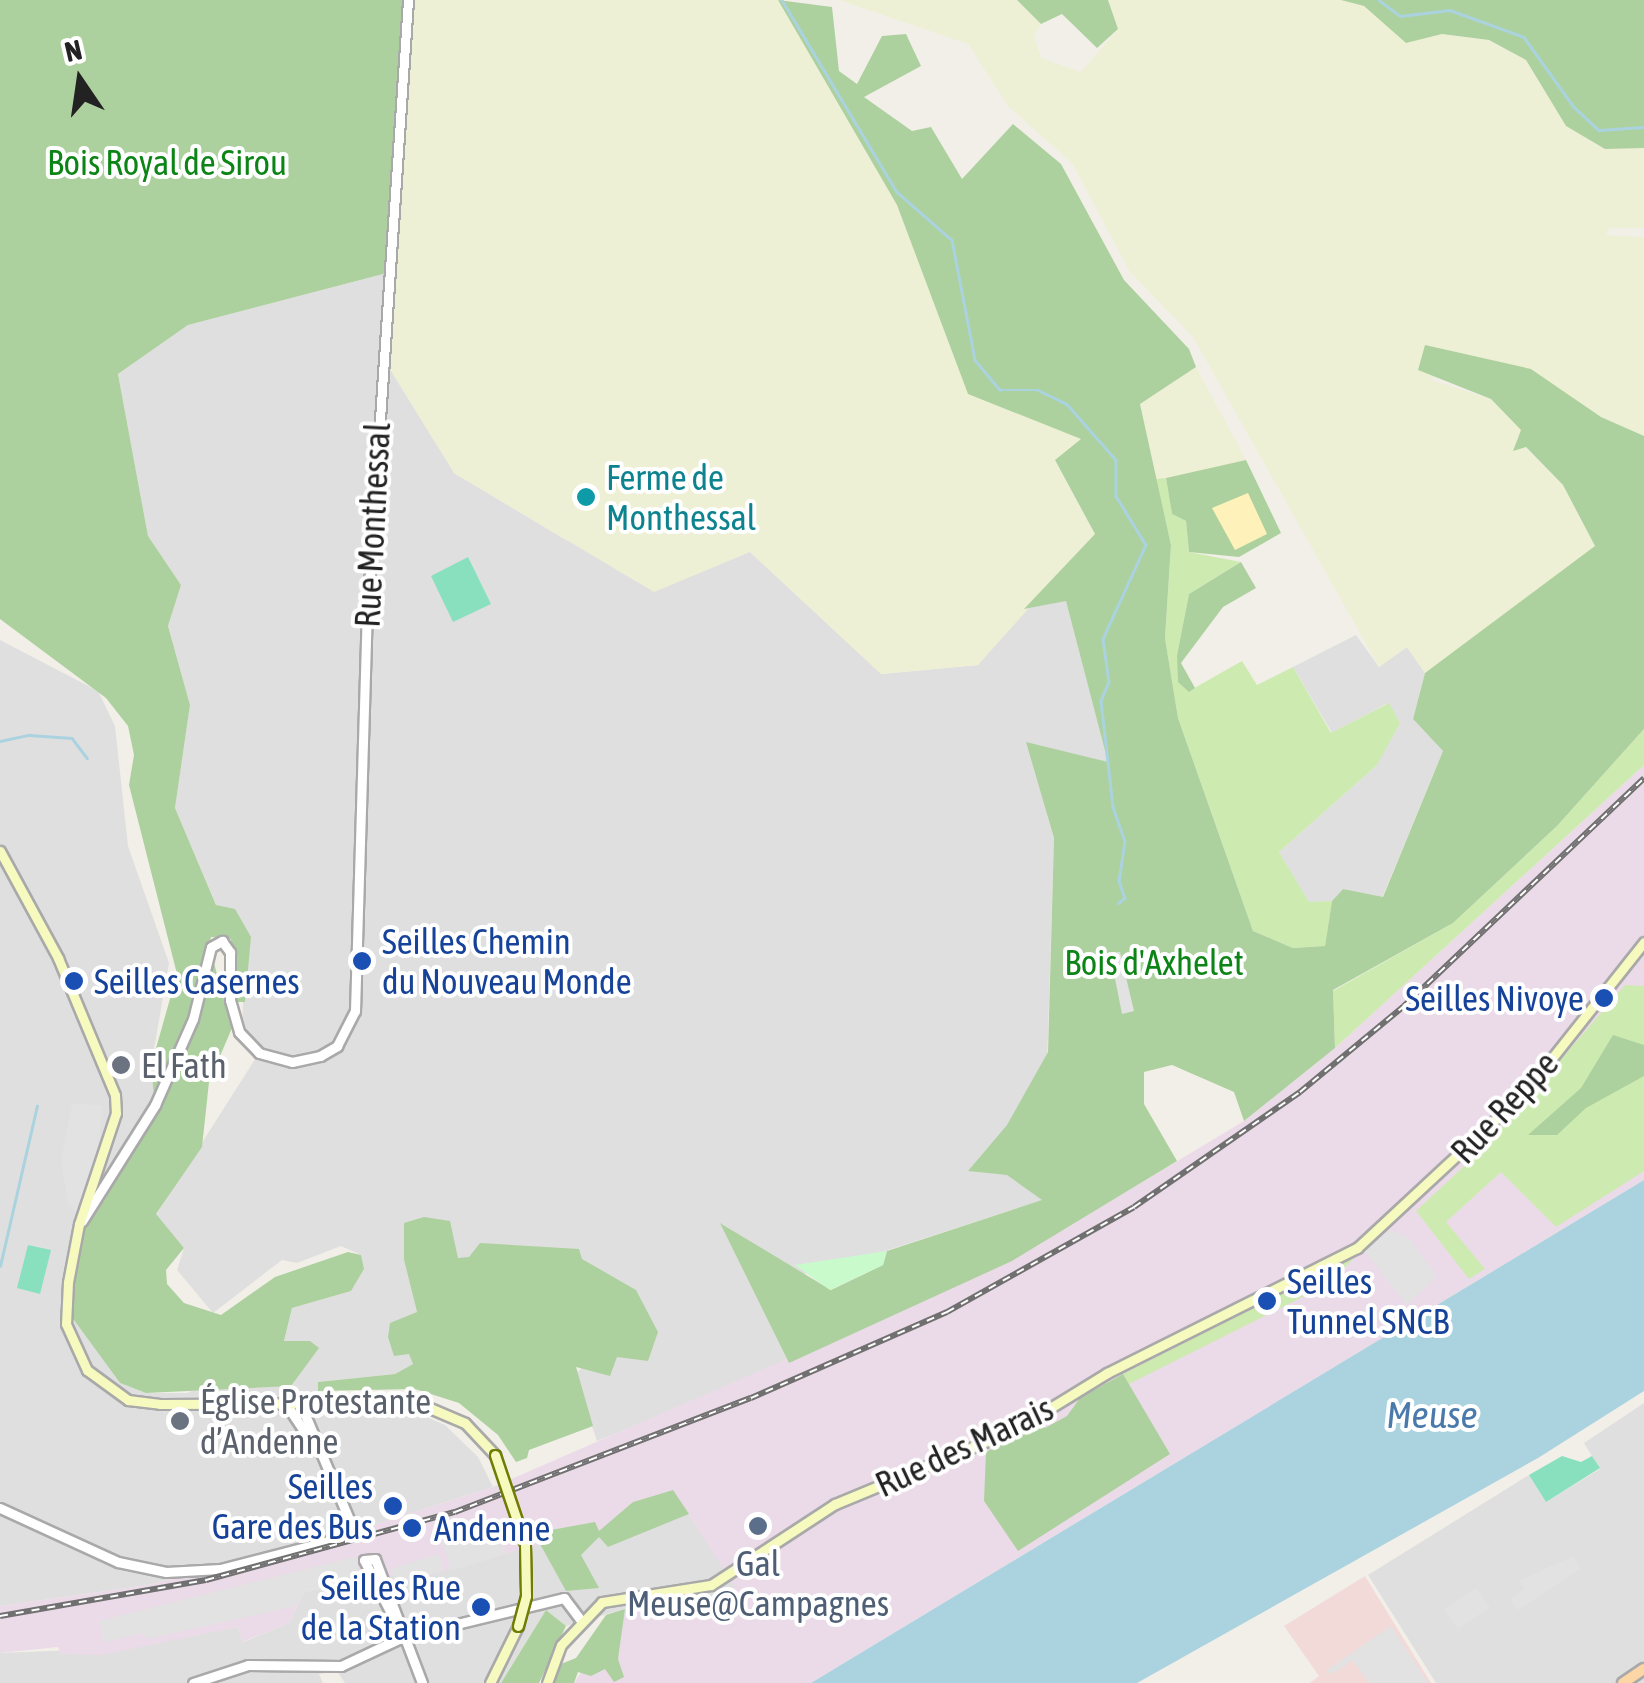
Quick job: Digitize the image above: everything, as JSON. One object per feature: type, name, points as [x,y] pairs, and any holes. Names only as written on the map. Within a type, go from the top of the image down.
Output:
[{"type":"main road","points":[[0,851],[58,958],[114,1095],[116,1114],[79,1224],[66,1324],[80,1358],[104,1387],[128,1400],[160,1404],[299,1400],[418,1403],[465,1424],[495,1455],[526,1544],[526,1596],[518,1626],[490,1683]]},
{"type":"main road","name":"Rue Reppe","points":[[1346,1254],[1385,1228],[1526,1091],[1644,942]]},
{"type":"main road","name":"Rue des Marais","points":[[546,1683],[561,1644],[580,1619],[616,1595],[711,1584],[835,1504],[1016,1429],[1108,1373],[1346,1254]]},
{"type":"main road","points":[[1622,1683],[1644,1669]]},
{"type":"street","name":"Rue Monthessal","points":[[79,1224],[156,1106],[193,1019],[210,946],[222,941],[230,952],[230,1000],[238,1032],[259,1053],[292,1062],[337,1046],[355,1011],[366,613],[408,0]]},
{"type":"street","points":[[0,1508],[118,1562],[166,1572],[220,1569],[354,1531],[314,1445],[299,1400]]},
{"type":"street","points":[[284,1401],[314,1445]]},
{"type":"street","points":[[403,1637],[364,1560],[375,1560],[422,1683]]},
{"type":"street","points":[[193,1683],[248,1665],[341,1666],[403,1637],[564,1598],[580,1619]]},
{"type":"shaded area","points":[[387,273],[454,473],[566,540],[750,552],[882,674],[978,665],[1024,609],[1066,600],[1109,763],[1027,743],[1054,838],[1043,1200],[888,1250],[883,1265],[803,1274],[722,1224],[789,1363],[597,1441],[574,1374],[585,1366],[610,1376],[469,1258],[458,1258],[404,1224],[404,1260],[417,1312],[405,1321],[413,1364],[395,1374],[318,1382],[320,1407],[412,1411],[445,1425],[478,1457],[493,1487],[307,1546],[148,1585],[0,1606],[0,640],[98,691],[115,726],[128,846],[169,963],[151,1066],[155,1105],[71,1316],[120,1383],[146,1393],[187,1393],[310,1341],[284,1341],[292,1308],[351,1291],[361,1255],[341,1246],[297,1263],[282,1260],[213,1313],[177,1270],[184,1248],[156,1215],[259,1053],[242,1035],[244,970],[175,808],[190,705],[168,626],[181,585],[148,536],[118,374],[188,325]]},
{"type":"shaded area","points":[[1356,635],[1379,667],[1407,647],[1425,673],[1413,719],[1443,751],[1382,898],[1343,889],[1332,901],[1309,903],[1279,852],[1377,765],[1388,703],[1332,733],[1293,667]]},
{"type":"shaded area","points":[[1644,765],[1644,1180],[811,1683],[574,1683],[625,1609],[706,1602],[735,1587],[673,1490],[633,1502],[599,1531],[594,1522],[551,1530],[540,1544],[416,1579],[368,1572],[304,1592],[289,1623],[242,1642],[238,1627],[101,1655],[61,1654],[58,1647],[0,1653],[0,1606],[148,1585],[307,1546],[493,1487],[1011,1261],[1244,1121],[1335,1048]]},
{"type":"shaded area","points":[[1120,952],[1134,1011],[1122,1014],[1110,953]]},
{"type":"shaded area","points":[[72,1104],[102,1105],[99,1143],[78,1213],[68,1204],[61,1159]]},
{"type":"shaded area","points":[[1390,1230],[1410,1239],[1437,1277],[1407,1305],[1364,1250]]},
{"type":"shaded area","points":[[1644,1403],[1644,1683],[1436,1683],[1368,1575],[1529,1475],[1546,1502],[1600,1469],[1584,1443]]},
{"type":"shaded area","points":[[673,1490],[736,1587],[706,1602],[625,1609],[566,1626],[546,1610],[501,1683],[345,1683],[337,1671],[319,1674],[323,1683],[0,1683],[0,1653],[127,1648],[238,1627],[243,1642],[289,1623],[304,1592],[551,1530]]},
{"type":"shaded area","points":[[487,1518],[506,1554],[451,1571],[440,1533]]},
{"type":"shaded area","points":[[439,1554],[444,1570],[396,1585],[391,1569]]},
{"type":"shaded area","points":[[1573,1556],[1581,1568],[1518,1610],[1510,1599],[1524,1589],[1519,1581]]},
{"type":"shaded area","points":[[355,1557],[360,1575],[304,1592],[296,1606],[147,1639],[143,1633],[104,1642],[99,1621]]},
{"type":"shaded area","points":[[1365,1576],[1431,1683],[1310,1683],[1319,1676],[1284,1626]]},
{"type":"shaded area","points":[[1476,1588],[1490,1607],[1458,1629],[1444,1610]]},
{"type":"shaded area","points":[[1391,1626],[1428,1683],[1369,1683],[1353,1660],[1332,1674],[1327,1670]]},
{"type":"green space","name":"Bois Royal de Sirou","points":[[0,0],[408,0],[387,273],[188,325],[118,374],[148,536],[181,585],[168,626],[190,705],[175,808],[216,905],[235,909],[251,937],[245,1002],[235,1002],[231,939],[211,937],[209,945],[232,1028],[209,1082],[202,1147],[156,1214],[184,1248],[166,1270],[167,1284],[184,1303],[221,1315],[275,1277],[348,1252],[361,1255],[364,1269],[351,1291],[292,1308],[284,1341],[310,1341],[319,1348],[291,1386],[146,1393],[120,1383],[71,1316],[79,1224],[155,1106],[151,1066],[177,974],[129,785],[134,755],[128,726],[106,698],[0,619]]},
{"type":"green space","points":[[414,0],[778,0],[897,205],[934,290],[1082,439],[1055,461],[1095,534],[978,665],[881,674],[750,552],[654,592],[454,473],[381,355]]},
{"type":"green space","name":"Bois d'Axhelet","points":[[778,0],[832,7],[839,71],[857,84],[882,36],[906,34],[921,66],[864,97],[912,131],[931,127],[962,179],[1013,124],[1061,164],[1124,280],[1189,349],[1196,367],[1140,404],[1171,545],[1165,638],[1178,718],[1253,931],[1293,948],[1325,946],[1332,901],[1343,889],[1383,897],[1443,751],[1413,719],[1425,673],[1595,546],[1563,485],[1526,447],[1513,451],[1521,430],[1491,399],[1418,370],[1425,345],[1531,369],[1601,417],[1644,436],[1644,729],[1557,826],[1453,923],[1333,990],[1335,1048],[1244,1121],[1234,1092],[1172,1065],[1144,1072],[1144,1104],[1177,1161],[1012,1261],[789,1363],[720,1223],[831,1290],[883,1265],[887,1251],[1042,1200],[1007,1175],[968,1171],[1007,1125],[1048,1052],[1054,838],[1026,742],[1108,762],[1066,601],[1024,609],[1095,534],[1055,460],[1081,439],[968,394],[897,205]]},
{"type":"green space","points":[[839,0],[1017,0],[1041,24],[1034,35],[1041,58],[1081,72],[1118,29],[1108,0],[1341,0],[1364,6],[1406,42],[1442,34],[1488,40],[1526,60],[1566,126],[1605,149],[1644,148],[1644,228],[1610,228],[1606,235],[1644,237],[1644,436],[1601,417],[1531,369],[1428,379],[1491,399],[1522,430],[1516,439],[1563,485],[1595,546],[1452,658],[1425,673],[1407,647],[1379,667],[1193,337],[1130,272],[1072,163],[1009,107],[968,44]]},
{"type":"green space","points":[[1017,0],[1108,0],[1118,29],[1097,48],[1062,14],[1041,24]]},
{"type":"green space","points":[[1341,0],[1644,0],[1644,148],[1605,149],[1566,126],[1526,60],[1489,40],[1442,34],[1406,43],[1364,6]]},
{"type":"green space","points":[[1196,367],[1246,460],[1207,474],[1156,479],[1140,403]]},
{"type":"green space","points":[[1246,460],[1281,533],[1239,557],[1189,552],[1186,521],[1172,514],[1166,478]]},
{"type":"green space","points":[[1166,478],[1172,514],[1186,521],[1189,552],[1241,562],[1189,594],[1177,655],[1189,691],[1242,661],[1257,685],[1293,667],[1331,733],[1389,703],[1400,723],[1377,765],[1279,852],[1309,902],[1332,901],[1325,946],[1293,948],[1253,931],[1178,718],[1165,638],[1171,545],[1156,479]]},
{"type":"green space","points":[[468,557],[491,604],[453,622],[431,576]]},
{"type":"green space","points":[[1241,562],[1256,588],[1223,607],[1181,663],[1195,688],[1189,692],[1178,682],[1177,655],[1189,594]]},
{"type":"green space","points":[[1644,729],[1644,765],[1335,1048],[1333,991],[1453,923],[1557,826]]},
{"type":"green space","points":[[1625,985],[1644,986],[1644,1171],[1556,1227],[1501,1172],[1446,1222],[1485,1269],[1469,1279],[1416,1211],[1489,1143]]},
{"type":"green space","points":[[1613,1035],[1644,1045],[1644,1076],[1586,1108],[1557,1135],[1528,1135],[1581,1088]]},
{"type":"green space","points":[[424,1217],[450,1221],[458,1258],[469,1257],[480,1243],[579,1249],[582,1259],[636,1290],[658,1332],[648,1361],[617,1357],[610,1376],[576,1367],[593,1426],[529,1450],[527,1458],[516,1462],[498,1435],[459,1403],[415,1389],[318,1391],[318,1382],[395,1374],[413,1364],[409,1354],[394,1356],[388,1337],[390,1323],[417,1312],[404,1260],[404,1223]]},
{"type":"green space","points":[[28,1245],[51,1250],[40,1294],[17,1288]]},
{"type":"green space","points":[[887,1251],[883,1265],[830,1290],[795,1265]]},
{"type":"green space","points":[[1355,1257],[1328,1284],[1129,1384],[1123,1374]]},
{"type":"green space","points":[[1123,1374],[1170,1454],[1018,1551],[984,1501],[986,1452],[1039,1422],[1045,1428],[1067,1416],[1080,1398]]},
{"type":"green space","points":[[1562,1456],[1581,1462],[1592,1456],[1600,1468],[1546,1502],[1529,1475]]},
{"type":"green space","points":[[673,1490],[689,1514],[608,1547],[599,1537],[581,1555],[599,1588],[566,1591],[540,1544],[551,1530],[595,1522],[599,1531],[633,1502]]},
{"type":"green space","points":[[625,1609],[618,1659],[624,1677],[614,1682],[605,1669],[591,1676],[578,1672],[574,1683],[553,1683],[561,1664],[576,1658],[606,1615]]},
{"type":"green space","points":[[546,1610],[566,1626],[539,1683],[501,1683]]},
{"type":"sand","points":[[1248,493],[1267,534],[1235,550],[1212,508]]},
{"type":"water","name":"Meuse","points":[[1644,1180],[1644,1391],[1538,1458],[1137,1683],[811,1683]]},
{"type":"waterway","points":[[782,0],[897,192],[952,240],[975,360],[1000,390],[1038,390],[1067,404],[1116,460],[1116,496],[1146,545],[1103,639],[1109,682],[1101,701],[1113,807],[1125,841],[1119,881],[1125,898],[1119,903]]},
{"type":"waterway","points":[[1379,0],[1400,16],[1450,10],[1524,37],[1574,107],[1599,130],[1644,127]]},
{"type":"waterway","points":[[0,741],[29,735],[72,738],[87,758]]},
{"type":"waterway","points":[[0,1266],[37,1106]]},
{"type":"railway","points":[[0,1616],[206,1580],[455,1512],[751,1398],[947,1312],[1134,1207],[1300,1092],[1404,1006],[1644,778]]},
{"type":"place","name":"Ferme de Monthessal","points":[[586,497]]},
{"type":"place","name":"Seilles Chemin du Nouveau Monde","points":[[362,961]]},
{"type":"place","name":"Seilles Casernes","points":[[74,981]]},
{"type":"place","name":"Seilles Nivoye","points":[[1604,998]]},
{"type":"place","name":"El Fath","points":[[121,1065]]},
{"type":"place","name":"Seilles Tunnel SNCB","points":[[1267,1301]]},
{"type":"place","name":"Église Protestante d’Andenne","points":[[180,1421]]},
{"type":"place","name":"Seilles Gare des Bus","points":[[393,1506]]},
{"type":"place","name":"Gal Meuse@Campagnes","points":[[758,1526]]},
{"type":"place","name":"Andenne","points":[[412,1528]]},
{"type":"place","name":"Seilles Rue de la Station","points":[[481,1607]]}]
